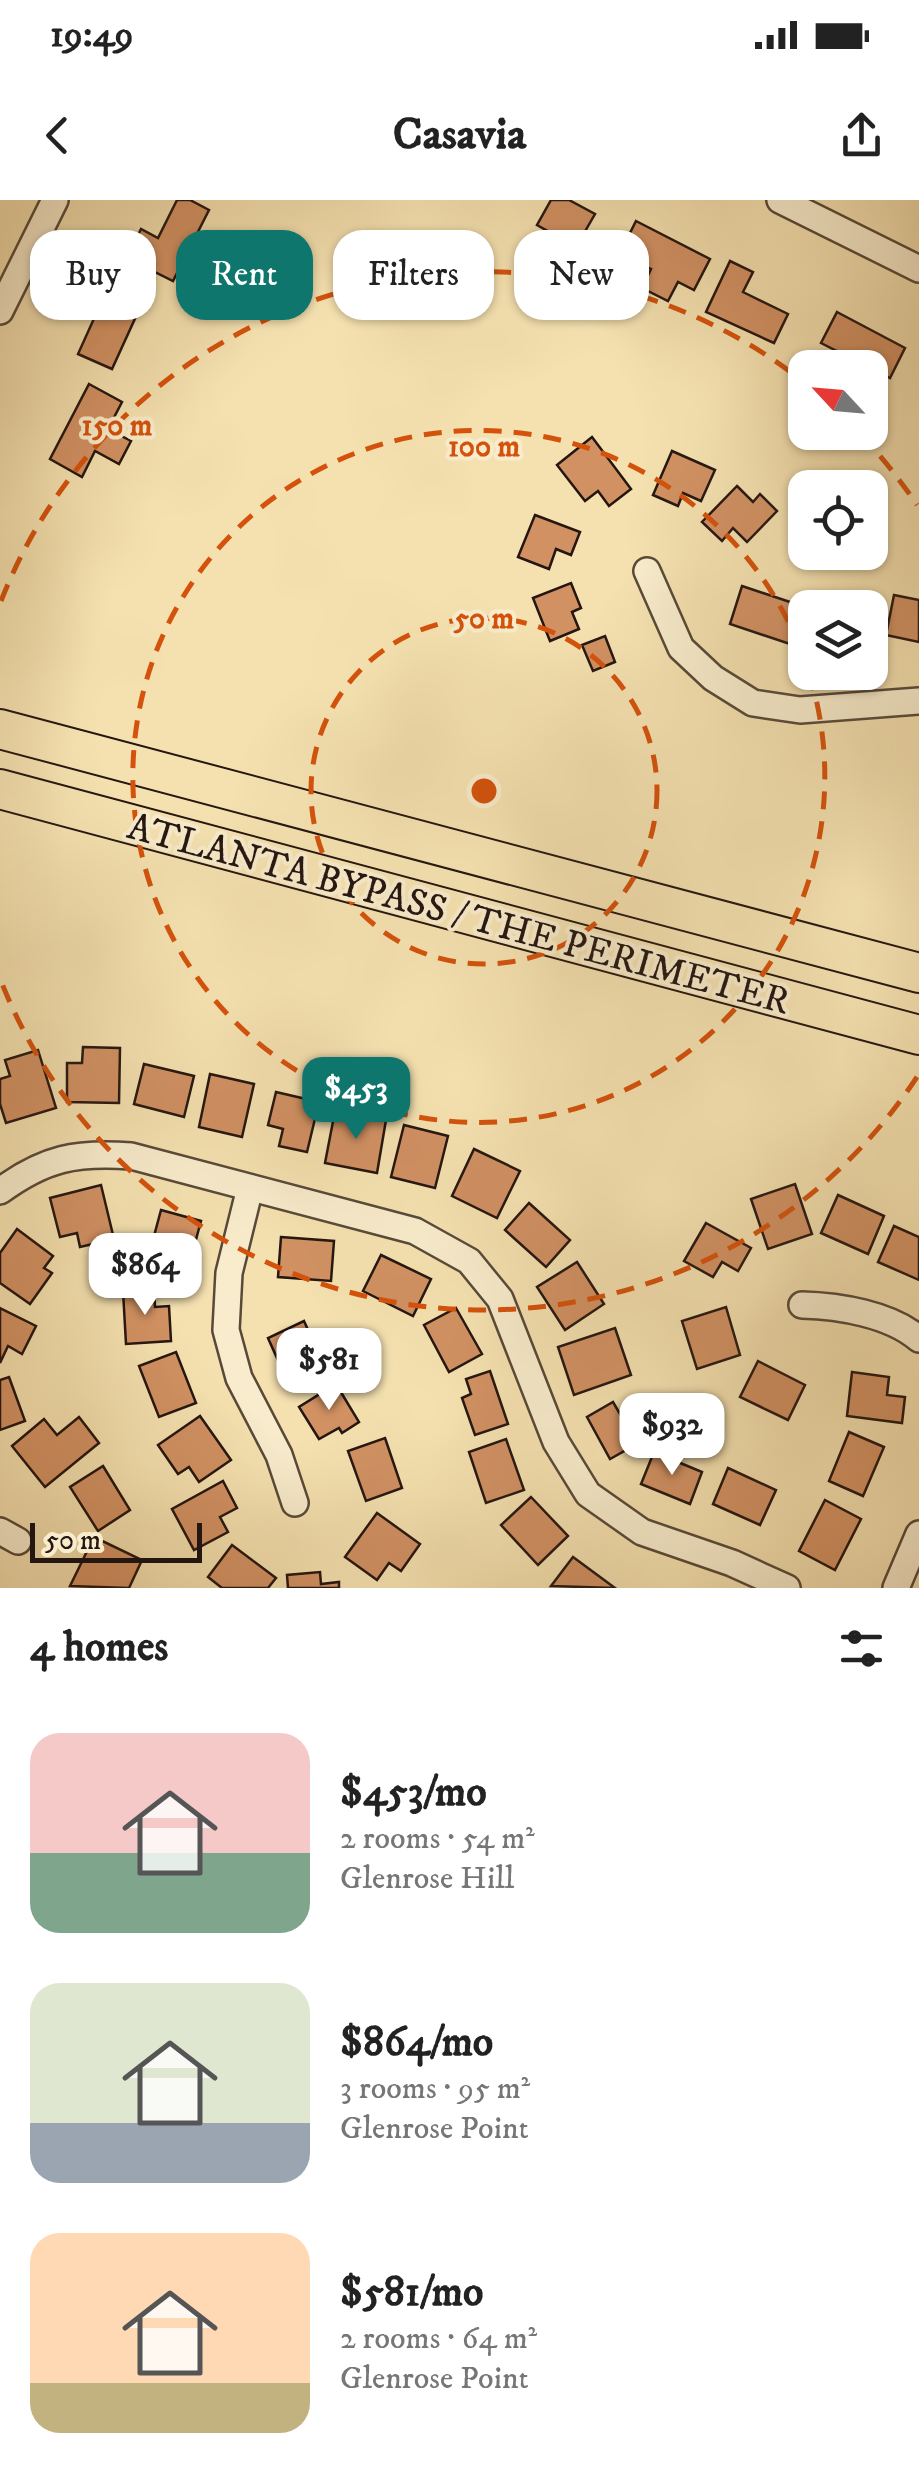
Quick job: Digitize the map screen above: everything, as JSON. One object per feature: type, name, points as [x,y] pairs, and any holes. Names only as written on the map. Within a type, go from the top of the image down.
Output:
[{"type":"highway","name":"ATLANTA BYPASS / THE PERIMETER","points":[[0,729],[919,973]]},
{"type":"highway","name":"ATLANTA BYPASS / THE PERIMETER","points":[[0,790],[919,1035]]},
{"type":"street","points":[[0,311],[55,200]]},
{"type":"street","points":[[780,200],[919,269]]},
{"type":"street","points":[[647,571],[681,648],[713,678],[754,703],[800,710],[919,701]]},
{"type":"street","points":[[0,1191],[30,1170],[89,1153],[131,1156],[415,1231],[469,1261],[500,1299],[556,1442],[588,1494],[642,1532],[732,1563],[788,1588]]},
{"type":"street","points":[[250,1188],[228,1272],[226,1330],[238,1378],[279,1455],[295,1503]]},
{"type":"street","points":[[802,1305],[836,1306],[908,1330],[919,1339]]},
{"type":"street","points":[[896,1588],[919,1534]]},
{"type":"building","points":[[177,200],[190,200],[209,210],[199,230],[176,230],[173,281],[156,272],[158,238]]},
{"type":"building","points":[[551,200],[569,200],[595,214],[586,230],[546,230],[537,225]]},
{"type":"building","points":[[636,221],[710,259],[694,290],[678,282],[668,301],[649,292],[649,230],[632,230]]},
{"type":"building","points":[[730,261],[753,272],[743,292],[788,314],[774,343],[706,312]]},
{"type":"building","points":[[837,312],[905,348],[890,378],[888,350],[835,350],[821,343]]},
{"type":"building","points":[[93,320],[134,320],[112,369],[78,354]]},
{"type":"building","points":[[89,384],[122,402],[108,429],[131,441],[119,464],[95,451],[82,477],[50,459]]},
{"type":"building","points":[[592,437],[631,489],[609,506],[598,491],[585,501],[557,465]]},
{"type":"building","points":[[672,451],[715,470],[701,501],[683,493],[678,506],[653,495]]},
{"type":"building","points":[[737,486],[753,502],[760,494],[777,511],[747,542],[733,528],[722,541],[702,522]]},
{"type":"building","points":[[535,515],[580,532],[571,555],[556,549],[549,569],[518,557]]},
{"type":"building","points":[[571,583],[581,608],[572,612],[579,629],[550,641],[533,598]]},
{"type":"building","points":[[742,586],[788,601],[788,643],[730,624]]},
{"type":"building","points":[[894,595],[919,600],[919,642],[888,635]]},
{"type":"building","points":[[605,636],[615,662],[593,671],[582,645]]},
{"type":"building","points":[[83,1047],[120,1048],[119,1103],[67,1102],[67,1063],[82,1063]]},
{"type":"building","points":[[38,1050],[56,1108],[6,1123],[0,1104],[0,1079],[10,1076],[5,1060]]},
{"type":"building","points":[[144,1064],[194,1076],[184,1117],[134,1104]]},
{"type":"building","points":[[210,1074],[254,1084],[242,1137],[199,1127]]},
{"type":"building","points":[[276,1092],[319,1102],[307,1152],[279,1146],[283,1129],[268,1125]]},
{"type":"building","points":[[335,1111],[386,1120],[377,1173],[325,1163]]},
{"type":"building","points":[[404,1125],[448,1136],[435,1188],[391,1177]]},
{"type":"building","points":[[474,1149],[520,1171],[497,1218],[452,1196]]},
{"type":"building","points":[[795,1184],[812,1234],[768,1249],[751,1199]]},
{"type":"building","points":[[101,1185],[114,1239],[80,1247],[77,1233],[60,1237],[50,1198]]},
{"type":"building","points":[[838,1195],[884,1216],[868,1254],[821,1233]]},
{"type":"building","points":[[529,1203],[570,1240],[546,1267],[505,1230]]},
{"type":"building","points":[[161,1210],[201,1221],[187,1273],[147,1262]]},
{"type":"building","points":[[706,1223],[751,1248],[738,1271],[722,1262],[713,1277],[684,1261]]},
{"type":"building","points":[[894,1226],[919,1237],[919,1280],[878,1262]]},
{"type":"building","points":[[17,1229],[53,1256],[44,1268],[52,1273],[30,1304],[0,1283],[0,1253]]},
{"type":"building","points":[[281,1237],[334,1241],[331,1281],[278,1277]]},
{"type":"building","points":[[381,1255],[431,1279],[413,1316],[363,1291]]},
{"type":"building","points":[[577,1262],[604,1304],[565,1330],[537,1287]]},
{"type":"building","points":[[154,1289],[155,1307],[169,1306],[171,1341],[126,1344],[123,1291]]},
{"type":"building","points":[[726,1307],[740,1355],[697,1369],[682,1321]]},
{"type":"building","points":[[0,1308],[36,1326],[22,1354],[8,1346],[0,1363]]},
{"type":"building","points":[[456,1308],[482,1354],[449,1372],[424,1325]]},
{"type":"building","points":[[304,1321],[326,1370],[290,1387],[268,1338]]},
{"type":"building","points":[[615,1328],[631,1375],[574,1395],[558,1347]]},
{"type":"building","points":[[176,1352],[196,1403],[159,1417],[139,1366]]},
{"type":"building","points":[[758,1361],[805,1385],[788,1420],[740,1397]]},
{"type":"building","points":[[490,1371],[508,1424],[475,1435],[462,1398],[471,1394],[466,1379]]},
{"type":"building","points":[[852,1372],[889,1377],[887,1395],[905,1397],[902,1423],[847,1416]]},
{"type":"building","points":[[9,1377],[25,1421],[0,1430],[0,1380]]},
{"type":"building","points":[[336,1384],[359,1422],[342,1433],[339,1428],[319,1439],[299,1407]]},
{"type":"building","points":[[613,1402],[620,1414],[634,1406],[651,1436],[610,1459],[587,1417]]},
{"type":"building","points":[[200,1416],[231,1460],[199,1482],[189,1467],[178,1474],[158,1445]]},
{"type":"building","points":[[79,1417],[99,1443],[45,1487],[12,1446],[44,1419],[57,1435]]},
{"type":"building","points":[[849,1432],[884,1447],[863,1496],[829,1481]]},
{"type":"building","points":[[385,1438],[402,1488],[366,1501],[348,1451]]},
{"type":"building","points":[[506,1439],[524,1490],[486,1503],[469,1452]]},
{"type":"building","points":[[654,1452],[702,1472],[690,1504],[641,1484]]},
{"type":"building","points":[[103,1466],[130,1510],[98,1531],[70,1487]]},
{"type":"building","points":[[728,1468],[776,1490],[760,1525],[713,1504]]},
{"type":"building","points":[[223,1481],[237,1508],[220,1517],[228,1532],[194,1550],[172,1509]]},
{"type":"building","points":[[531,1497],[568,1536],[538,1565],[501,1525]]},
{"type":"building","points":[[825,1500],[861,1519],[835,1570],[799,1551]]},
{"type":"building","points":[[377,1513],[420,1544],[401,1571],[389,1563],[377,1580],[345,1557]]},
{"type":"building","points":[[94,1537],[142,1560],[129,1588],[70,1586]]},
{"type":"building","points":[[232,1545],[276,1578],[268,1588],[222,1588],[208,1577]]},
{"type":"building","points":[[573,1557],[615,1588],[551,1586]]},
{"type":"building","points":[[320,1572],[321,1584],[339,1582],[339,1588],[288,1588],[287,1575]]}]
